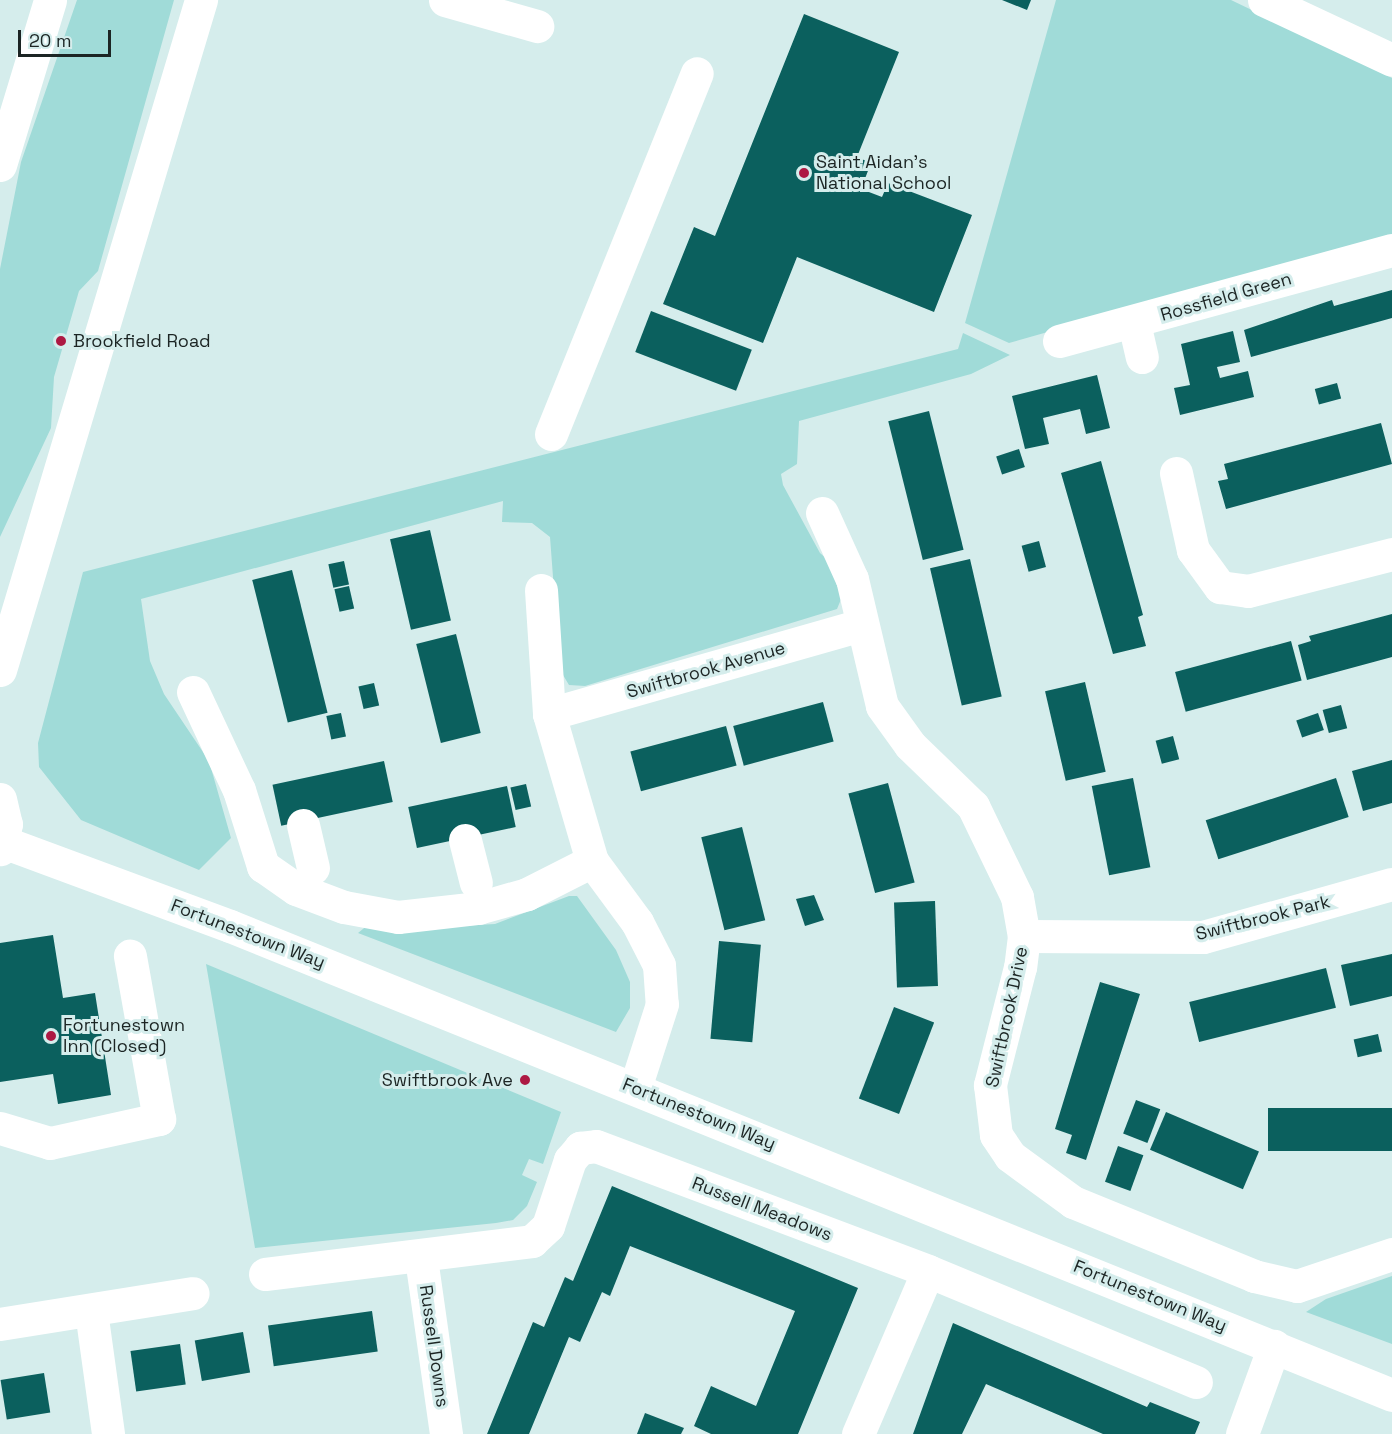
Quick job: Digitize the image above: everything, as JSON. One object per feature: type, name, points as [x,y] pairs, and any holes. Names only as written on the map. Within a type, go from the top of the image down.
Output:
[{"type":"street","points":[[0,165],[50,0]]},
{"type":"street","points":[[0,670],[201,0]]},
{"type":"street","points":[[445,0],[537,26]]},
{"type":"street","points":[[1264,0],[1392,60]]},
{"type":"street","points":[[550,434],[698,73]]},
{"type":"street","name":"Rossfield Green","points":[[1059,341],[1134,323],[1392,250]]},
{"type":"street","points":[[1134,323],[1142,357]]},
{"type":"street","points":[[1176,473],[1193,550],[1220,587],[1248,591],[1392,554]]},
{"type":"street","name":"Swiftbrook Drive","points":[[822,513],[852,579],[882,706],[910,745],[976,811],[1017,897],[1024,936],[990,1085],[996,1135],[1011,1156],[1073,1202],[1254,1276],[1297,1286],[1392,1254]]},
{"type":"street","points":[[541,590],[549,714],[592,861],[637,922],[659,965],[662,1004],[635,1088]]},
{"type":"street","name":"Swiftbrook Avenue","points":[[549,714],[862,625]]},
{"type":"street","points":[[193,692],[239,790],[263,866],[296,889],[344,907],[398,917],[478,908],[527,894],[592,861]]},
{"type":"street","points":[[0,799],[2,846]]},
{"type":"street","points":[[303,825],[313,867]]},
{"type":"street","points":[[465,840],[476,883]]},
{"type":"street","name":"Fortunestown Way","points":[[2,846],[635,1088],[1392,1395]]},
{"type":"street","name":"Swiftbrook Park","points":[[1024,936],[1203,937],[1392,884]]},
{"type":"street","points":[[0,1128],[50,1143],[159,1119],[130,956]]},
{"type":"street","name":"Russell Meadows","points":[[421,1257],[532,1241],[548,1226],[570,1160],[580,1148],[597,1146],[928,1271],[1196,1382]]},
{"type":"street","points":[[265,1274],[421,1257]]},
{"type":"street","name":"Russell Downs","points":[[421,1257],[446,1434]]},
{"type":"street","points":[[858,1434],[928,1271]]},
{"type":"street","points":[[0,1324],[193,1293]]},
{"type":"street","points":[[91,1311],[108,1434]]},
{"type":"street","points":[[1242,1434],[1274,1346]]},
{"type":"shaded area","points":[[77,0],[174,0],[98,271],[79,291],[54,377],[51,428],[0,537],[0,269],[21,162]]},
{"type":"shaded area","points":[[1056,0],[1231,0],[1392,78],[1392,234],[1009,343],[965,323]]},
{"type":"shaded area","points":[[963,333],[1010,355],[971,374],[799,421],[797,464],[781,474],[783,485],[820,553],[837,568],[844,592],[837,609],[585,686],[569,685],[560,670],[550,537],[532,523],[502,522],[503,501],[141,599],[150,661],[164,694],[209,761],[231,838],[199,870],[81,820],[39,767],[38,743],[83,572],[958,349]]},
{"type":"shaded area","points":[[569,896],[577,896],[616,950],[630,982],[630,1008],[616,1032],[358,933],[369,924],[389,930],[495,924]]},
{"type":"shaded area","points":[[206,964],[561,1112],[543,1164],[529,1159],[522,1175],[537,1182],[527,1206],[513,1220],[496,1223],[255,1248]]},
{"type":"shaded area","points":[[1392,1276],[1392,1344],[1306,1312],[1326,1299]]},
{"type":"building","points":[[1002,0],[1031,0],[1027,10]]},
{"type":"building","name":"Saint Aidan's National School","points":[[804,14],[899,52],[857,157],[871,163],[861,189],[882,197],[888,183],[972,215],[934,312],[797,257],[763,343],[663,304],[694,227],[715,236]]},
{"type":"building","points":[[1392,290],[1392,318],[1251,357],[1244,330],[1332,300],[1334,306]]},
{"type":"building","points":[[651,311],[752,350],[736,391],[635,352]]},
{"type":"building","points":[[1233,331],[1240,362],[1217,367],[1220,378],[1248,371],[1254,397],[1180,415],[1174,388],[1190,385],[1181,344]]},
{"type":"building","points":[[1097,375],[1110,428],[1086,434],[1080,409],[1043,418],[1049,444],[1025,449],[1012,396]]},
{"type":"building","points":[[1337,383],[1341,398],[1319,404],[1315,389]]},
{"type":"building","points":[[929,411],[964,550],[923,560],[888,421]]},
{"type":"building","points":[[1381,423],[1392,464],[1226,509],[1218,481],[1228,479],[1224,464]]},
{"type":"building","points":[[1019,449],[1025,467],[1002,474],[996,456]]},
{"type":"building","points":[[1101,461],[1143,615],[1138,617],[1146,646],[1113,654],[1061,473]]},
{"type":"building","points":[[430,530],[451,621],[411,630],[390,539]]},
{"type":"building","points":[[1039,541],[1046,567],[1029,572],[1022,546]]},
{"type":"building","points":[[970,559],[1002,696],[962,706],[930,568]]},
{"type":"building","points":[[344,561],[349,584],[333,588],[328,564]]},
{"type":"building","points":[[292,570],[328,713],[288,723],[252,580]]},
{"type":"building","points":[[349,586],[354,608],[340,612],[334,589]]},
{"type":"building","points":[[1392,614],[1392,657],[1307,680],[1298,645],[1311,641],[1309,636]]},
{"type":"building","points":[[456,634],[481,733],[441,743],[416,644]]},
{"type":"building","points":[[1291,641],[1302,681],[1186,712],[1175,672]]},
{"type":"building","points":[[1085,682],[1106,772],[1066,781],[1045,691]]},
{"type":"building","points":[[374,683],[379,705],[364,709],[358,687]]},
{"type":"building","points":[[823,702],[834,742],[744,766],[733,726]]},
{"type":"building","points":[[1341,705],[1347,728],[1329,733],[1323,710]]},
{"type":"building","points":[[341,713],[346,736],[331,740],[326,716]]},
{"type":"building","points":[[1318,713],[1324,730],[1302,738],[1296,720]]},
{"type":"building","points":[[726,726],[737,766],[641,791],[630,752]]},
{"type":"building","points":[[1173,736],[1179,759],[1162,764],[1156,741]]},
{"type":"building","points":[[1392,760],[1392,803],[1363,811],[1352,771]]},
{"type":"building","points":[[384,761],[393,802],[281,826],[272,785]]},
{"type":"building","points":[[1133,778],[1150,867],[1109,875],[1092,786]]},
{"type":"building","points":[[1336,778],[1349,817],[1218,859],[1206,820]]},
{"type":"building","points":[[888,783],[915,882],[875,893],[848,794]]},
{"type":"building","points":[[526,784],[531,806],[516,810],[510,788]]},
{"type":"building","points":[[507,786],[516,827],[417,848],[408,807]]},
{"type":"building","points":[[742,827],[765,920],[724,930],[701,837]]},
{"type":"building","points":[[814,895],[824,920],[805,926],[796,899]]},
{"type":"building","points":[[935,901],[938,986],[897,987],[894,902]]},
{"type":"building","name":"Fortunestown Inn (Closed)","points":[[53,935],[63,998],[95,993],[111,1095],[58,1104],[53,1074],[0,1082],[0,943]]},
{"type":"building","points":[[719,941],[761,945],[752,1042],[710,1039]]},
{"type":"building","points":[[1392,954],[1392,996],[1350,1006],[1341,965]]},
{"type":"building","points":[[1326,968],[1336,1008],[1199,1042],[1189,1002]]},
{"type":"building","points":[[1100,982],[1140,994],[1086,1160],[1066,1153],[1072,1135],[1055,1129]]},
{"type":"building","points":[[894,1007],[934,1022],[899,1114],[859,1098]]},
{"type":"building","points":[[1378,1034],[1382,1052],[1358,1057],[1354,1040]]},
{"type":"building","points":[[1136,1100],[1160,1109],[1147,1143],[1123,1134]]},
{"type":"building","points":[[1268,1108],[1392,1108],[1392,1151],[1268,1151]]},
{"type":"building","points":[[1166,1112],[1259,1151],[1243,1189],[1150,1150]]},
{"type":"building","points":[[1118,1146],[1143,1155],[1130,1191],[1105,1182]]},
{"type":"building","points":[[612,1186],[858,1288],[798,1434],[711,1434],[694,1426],[711,1386],[756,1406],[795,1311],[630,1246],[610,1296],[602,1292],[580,1342],[569,1337],[529,1434],[487,1434],[533,1322],[544,1327],[565,1277],[573,1281]]},
{"type":"building","points":[[372,1311],[378,1352],[274,1366],[268,1326]]},
{"type":"building","points":[[953,1323],[1147,1407],[1150,1402],[1200,1422],[1195,1434],[1103,1434],[986,1384],[962,1434],[913,1434]]},
{"type":"building","points":[[243,1332],[250,1372],[202,1381],[195,1341]]},
{"type":"building","points":[[180,1344],[186,1385],[136,1392],[130,1351]]},
{"type":"building","points":[[44,1373],[50,1413],[7,1419],[1,1380]]},
{"type":"building","points":[[645,1413],[684,1428],[681,1434],[637,1434]]},
{"type":"place","name":"Saint Aidan's National School","points":[[804,173]]},
{"type":"place","name":"Brookfield Road","points":[[61,341]]},
{"type":"place","name":"Fortunestown Inn (Closed)","points":[[51,1036]]},
{"type":"place","name":"Swiftbrook Ave","points":[[525,1080]]}]
